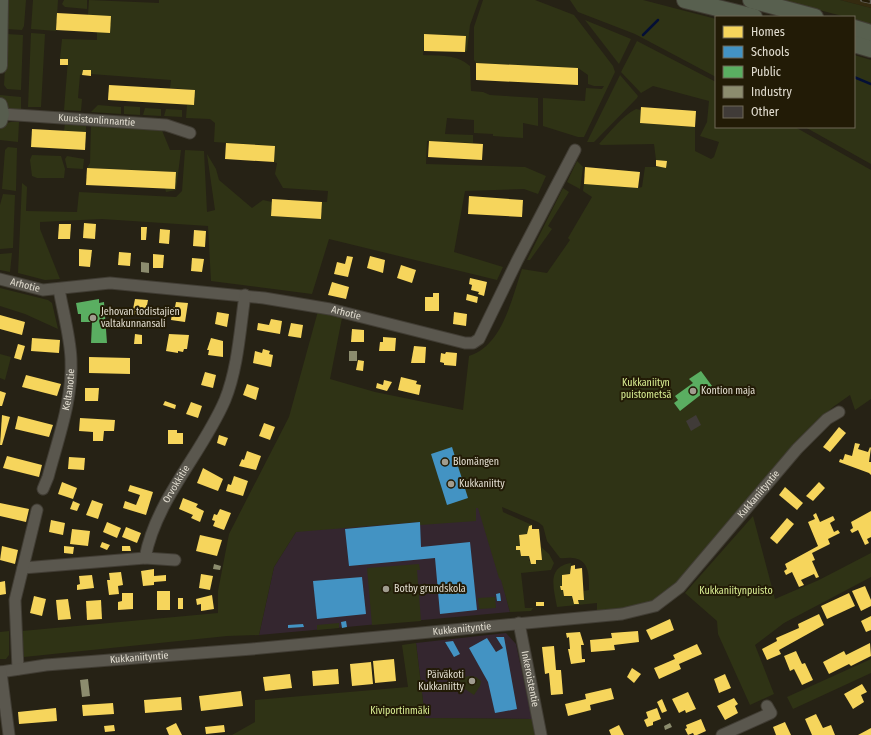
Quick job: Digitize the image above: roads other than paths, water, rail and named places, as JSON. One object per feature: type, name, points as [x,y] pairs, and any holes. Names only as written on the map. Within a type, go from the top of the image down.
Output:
[{"type":"highway","points":[[686,0],[750,16]]},
{"type":"highway","points":[[751,0],[811,16]]},
{"type":"highway","points":[[855,28],[871,33]]},
{"type":"highway","points":[[855,44],[871,49]]},
{"type":"main road","points":[[0,66],[1,0]]},
{"type":"street","name":"Kuusistonlinnantie","points":[[1,114],[166,125],[190,133]]},
{"type":"street","name":"Arhotie","points":[[0,279],[43,290],[110,283],[245,295],[330,308],[465,343],[472,343],[479,339],[487,325],[517,261],[575,150]]},
{"type":"street","name":"Keltanotie","points":[[43,489],[48,477],[70,384],[71,360],[69,339],[59,289]]},
{"type":"street","name":"Orvokkitie","points":[[145,558],[152,531],[178,481],[225,400],[235,362],[245,295]]},
{"type":"street","name":"Kukkaniityntie","points":[[1,672],[46,665],[252,649],[622,614],[655,606],[680,587],[807,438],[827,419],[839,412]]},
{"type":"street","points":[[18,670],[15,601],[17,587],[37,510]]},
{"type":"street","points":[[23,568],[145,558],[175,560]]},
{"type":"street","name":"Inkeroistentie","points":[[519,623],[541,735]]},
{"type":"street","points":[[1,672],[9,735]]},
{"type":"street","points":[[722,735],[770,713],[768,706]]},
{"type":"waterway","points":[[643,35],[658,20]]},
{"type":"waterway","points":[[855,77],[871,84]]},
{"type":"railway","points":[[862,0],[871,2]]},
{"type":"place","name":"Jehovan todistajien valtakunnansali","points":[[93,318]]},
{"type":"place","name":"Kontion maja","points":[[693,391]]},
{"type":"place","name":"Blomängen","points":[[445,462]]},
{"type":"place","name":"Kukkaniitty","points":[[451,484]]},
{"type":"place","name":"Botby grundskola","points":[[386,589]]},
{"type":"place","name":"Päiväkoti Kukkaniitty","points":[[472,681]]},
{"type":"park label","name":"Kukkaniityn puistometsä","points":[[646,388]]},
{"type":"park label","name":"Kukkaniitynpuisto","points":[[736,591]]},
{"type":"park label","name":"Kiviportinmäki","points":[[400,711]]}]
